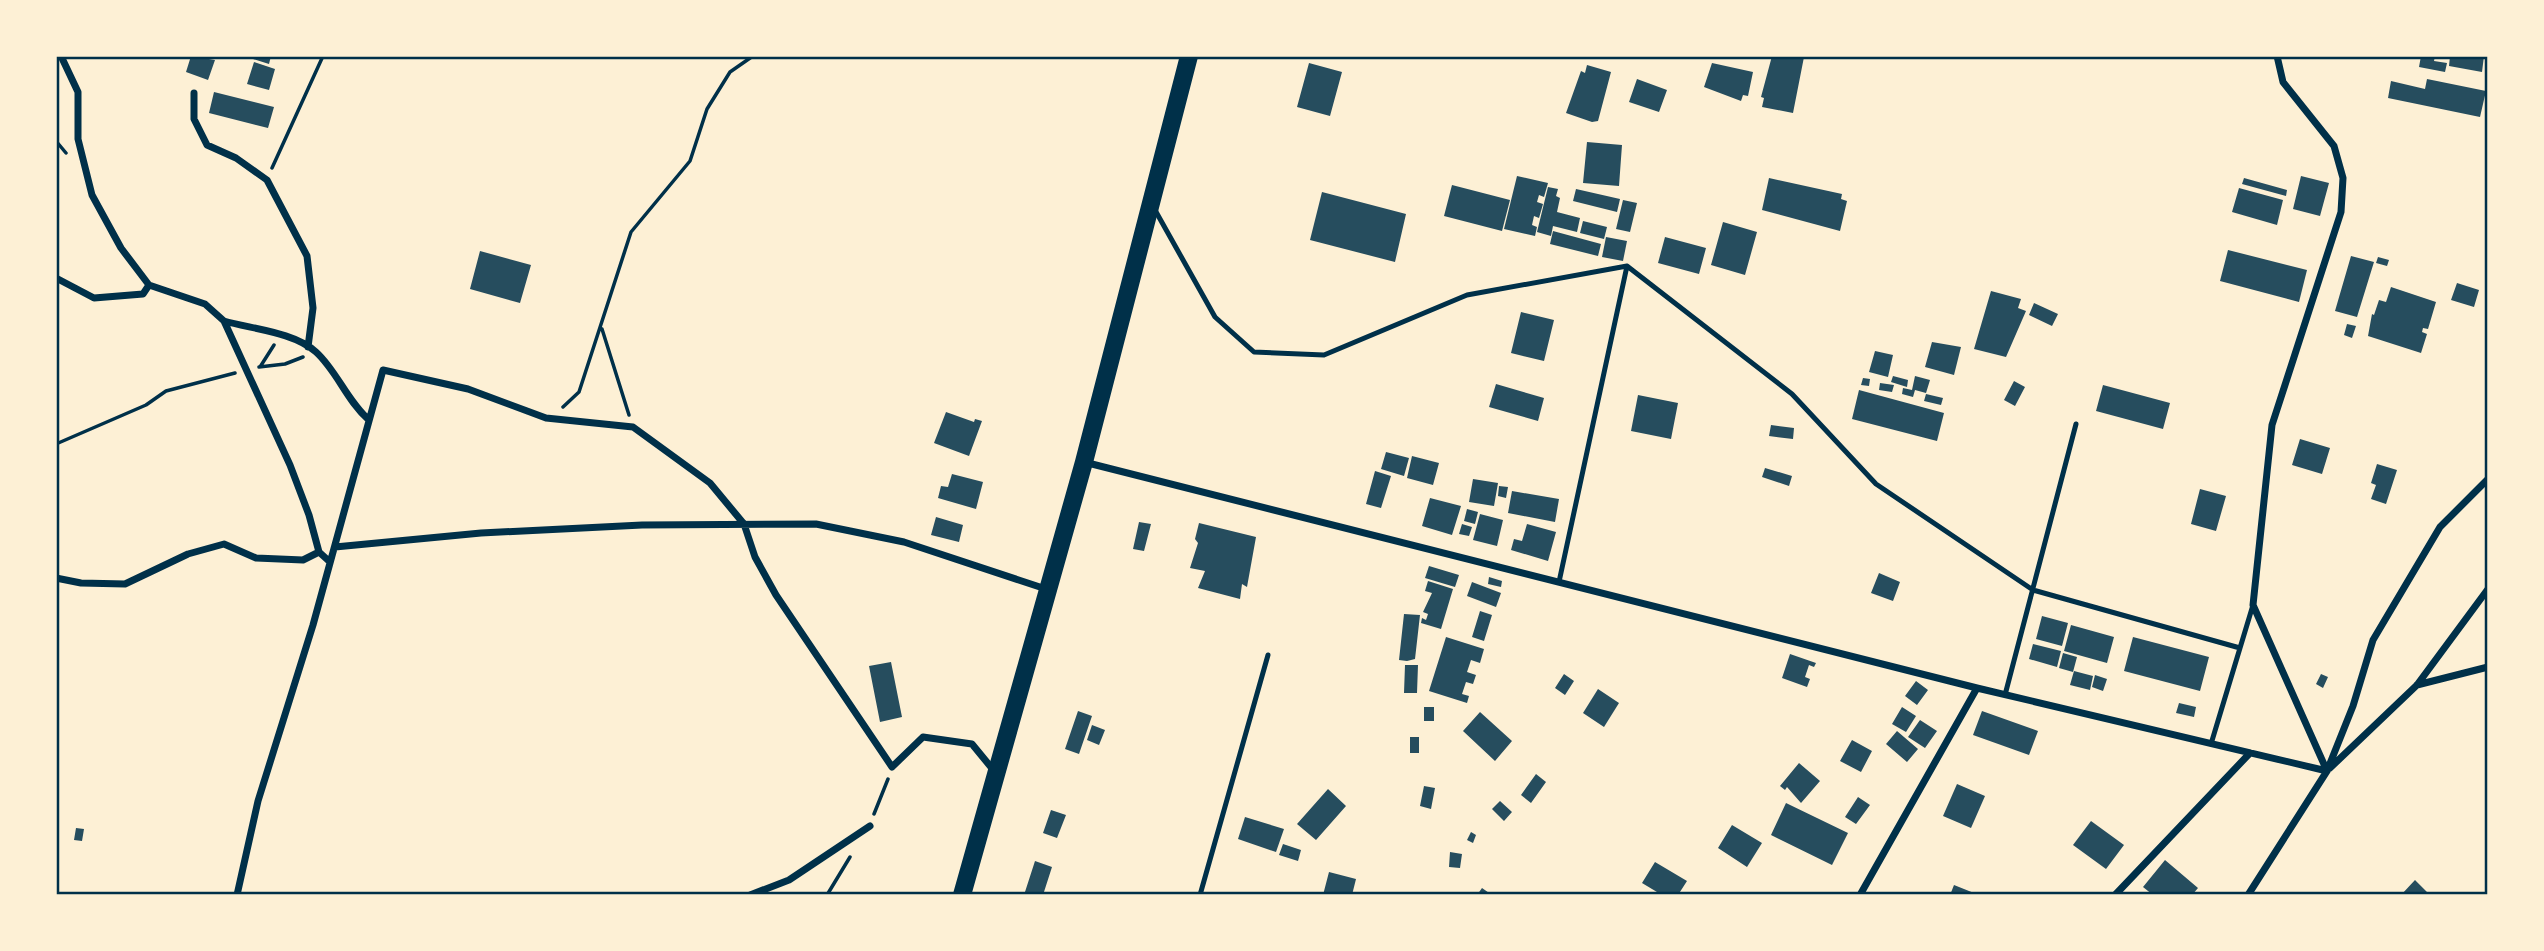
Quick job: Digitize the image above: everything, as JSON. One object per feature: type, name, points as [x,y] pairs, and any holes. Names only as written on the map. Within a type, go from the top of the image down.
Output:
[{"type":"highway","points":[[962,895],[998,775],[1084,462],[1189,56]]},
{"type":"street","points":[[61,56],[78,92],[78,139],[92,195],[121,248],[149,285],[205,304],[224,321],[290,464],[319,552],[330,562]]},
{"type":"street","points":[[2277,56],[2283,82],[2333,146],[2343,178],[2341,212],[2272,425],[2253,605],[2327,771]]},
{"type":"street","points":[[194,93],[194,119],[208,145],[236,158],[267,180],[307,256],[313,308],[308,347]]},
{"type":"street","points":[[56,278],[94,298],[143,294],[149,285]]},
{"type":"street","points":[[224,321],[280,336],[316,352],[357,410],[369,420]]},
{"type":"street","points":[[237,895],[258,802],[335,547],[383,370],[468,389],[552,419],[633,427],[710,483],[744,524],[755,557],[776,595],[892,767],[923,737],[972,744],[998,775]]},
{"type":"street","points":[[1084,462],[1977,688],[2327,771]]},
{"type":"street","points":[[2248,895],[2327,771],[2353,706],[2373,640],[2440,527],[2488,479]]},
{"type":"street","points":[[335,547],[481,533],[642,525],[816,524],[904,542],[1047,589]]},
{"type":"street","points":[[56,578],[81,583],[125,583],[188,554],[224,544],[256,558],[303,560],[319,552]]},
{"type":"street","points":[[2327,771],[2417,685],[2488,589]]},
{"type":"street","points":[[2417,685],[2488,667]]},
{"type":"street","points":[[1860,895],[1977,688]]},
{"type":"street","points":[[2115,895],[2250,753]]},
{"type":"street","points":[[750,895],[789,880],[870,826]]},
{"type":"lane","points":[[1151,202],[1215,317],[1254,352],[1324,355],[1467,295],[1542,284],[1627,266],[1792,394],[1876,484],[2033,590],[2240,648]]},
{"type":"lane","points":[[1559,582],[1627,266]]},
{"type":"lane","points":[[2006,695],[2076,424]]},
{"type":"lane","points":[[2211,744],[2253,605]]},
{"type":"lane","points":[[1200,895],[1268,654]]},
{"type":"path","points":[[267,180],[323,56]]},
{"type":"path","points":[[552,419],[579,392],[631,232],[690,161],[707,109],[730,72],[753,56]]},
{"type":"path","points":[[601,327],[633,427]]},
{"type":"path","points":[[260,367],[280,336]]},
{"type":"path","points":[[56,444],[146,405],[166,391],[248,369],[285,364],[316,352]]},
{"type":"building","points":[[191,56],[215,60],[208,80],[186,72]]},
{"type":"building","points":[[254,56],[271,56],[269,64],[253,59]]},
{"type":"building","points":[[1772,56],[1804,57],[1793,113],[1762,107],[1764,98],[1761,97]]},
{"type":"building","points":[[2421,56],[2435,56],[2434,61],[2447,63],[2445,72],[2419,67]]},
{"type":"building","points":[[2450,56],[2484,56],[2482,72],[2449,66]]},
{"type":"building","points":[[254,62],[275,69],[269,90],[247,84]]},
{"type":"building","points":[[1309,63],[1342,72],[1330,116],[1297,107]]},
{"type":"building","points":[[1712,63],[1753,72],[1748,96],[1743,95],[1741,101],[1704,87]]},
{"type":"building","points":[[1587,65],[1611,72],[1598,121],[1592,122],[1566,113],[1581,71],[1585,73]]},
{"type":"building","points":[[1637,79],[1667,90],[1659,112],[1629,102]]},
{"type":"building","points":[[2427,79],[2486,91],[2480,117],[2388,98],[2391,81],[2425,89]]},
{"type":"building","points":[[214,92],[274,107],[268,128],[209,113]]},
{"type":"building","points":[[1587,142],[1622,145],[1619,186],[1583,183]]},
{"type":"building","points":[[1517,176],[1548,183],[1544,197],[1539,195],[1537,202],[1543,204],[1539,218],[1534,216],[1532,225],[1537,227],[1535,236],[1504,229]]},
{"type":"building","points":[[2301,176],[2329,183],[2320,216],[2293,209]]},
{"type":"building","points":[[1769,178],[1842,194],[1841,199],[1847,201],[1840,231],[1762,210]]},
{"type":"building","points":[[2244,178],[2287,190],[2286,196],[2242,184]]},
{"type":"building","points":[[1452,185],[1510,200],[1502,231],[1444,216]]},
{"type":"building","points":[[1548,187],[1558,189],[1556,196],[1560,198],[1557,212],[1580,218],[1577,232],[1553,226],[1551,236],[1537,232]]},
{"type":"building","points":[[2239,188],[2283,200],[2277,225],[2232,212]]},
{"type":"building","points":[[1576,189],[1620,199],[1617,212],[1573,201]]},
{"type":"building","points":[[1322,192],[1406,214],[1395,262],[1310,240]]},
{"type":"building","points":[[1623,200],[1637,203],[1630,232],[1616,229]]},
{"type":"building","points":[[1583,221],[1607,227],[1604,239],[1580,233]]},
{"type":"building","points":[[1723,222],[1757,232],[1745,275],[1711,265]]},
{"type":"building","points":[[1553,231],[1601,244],[1598,256],[1550,244]]},
{"type":"building","points":[[1606,237],[1627,241],[1623,261],[1602,257]]},
{"type":"building","points":[[1665,237],[1706,248],[1699,274],[1658,263]]},
{"type":"building","points":[[2228,250],[2307,270],[2299,302],[2220,281]]},
{"type":"building","points":[[480,251],[531,265],[520,303],[470,289]]},
{"type":"building","points":[[2351,256],[2374,262],[2357,317],[2335,311]]},
{"type":"building","points":[[2378,257],[2389,260],[2387,266],[2376,263]]},
{"type":"building","points":[[2457,283],[2479,290],[2474,307],[2451,300]]},
{"type":"building","points":[[2391,287],[2436,302],[2428,329],[2423,328],[2422,332],[2427,334],[2421,353],[2368,336],[2372,314],[2374,315],[2379,300],[2386,302]]},
{"type":"building","points":[[1991,291],[2021,299],[2018,308],[2026,311],[2006,357],[1974,349]]},
{"type":"building","points":[[2034,303],[2058,314],[2052,326],[2029,315]]},
{"type":"building","points":[[1521,312],[1554,320],[1544,361],[1511,353]]},
{"type":"building","points":[[2347,324],[2356,326],[2352,338],[2344,335]]},
{"type":"building","points":[[1932,342],[1961,347],[1954,375],[1925,367]]},
{"type":"building","points":[[1875,351],[1893,355],[1888,377],[1869,372]]},
{"type":"building","points":[[1893,376],[1908,380],[1907,387],[1891,382]]},
{"type":"building","points":[[1915,376],[1930,380],[1926,393],[1915,390],[1913,397],[1902,394],[1903,388],[1912,390]]},
{"type":"building","points":[[1863,378],[1870,379],[1869,386],[1861,385]]},
{"type":"building","points":[[2014,381],[2025,387],[2015,406],[2004,400]]},
{"type":"building","points":[[1880,383],[1894,385],[1892,392],[1879,390]]},
{"type":"building","points":[[1496,384],[1544,398],[1538,421],[1489,407]]},
{"type":"building","points":[[2103,385],[2170,403],[2163,429],[2096,411]]},
{"type":"building","points":[[1859,390],[1944,413],[1937,441],[1852,419]]},
{"type":"building","points":[[1926,394],[1943,398],[1941,405],[1924,401]]},
{"type":"building","points":[[1638,395],[1678,403],[1671,439],[1631,431]]},
{"type":"building","points":[[946,412],[974,422],[975,419],[982,421],[969,456],[934,443]]},
{"type":"building","points":[[1771,425],[1794,428],[1793,439],[1769,436]]},
{"type":"building","points":[[2300,439],[2330,448],[2322,474],[2292,465]]},
{"type":"building","points":[[1386,452],[1409,458],[1404,476],[1381,469]]},
{"type":"building","points":[[1412,456],[1439,463],[1433,485],[1407,478]]},
{"type":"building","points":[[2377,464],[2397,470],[2386,504],[2371,499],[2376,485],[2371,483]]},
{"type":"building","points":[[1765,468],[1792,476],[1789,486],[1762,477]]},
{"type":"building","points":[[1375,471],[1391,476],[1381,508],[1366,504]]},
{"type":"building","points":[[952,474],[983,482],[976,509],[938,498],[941,486],[948,487]]},
{"type":"building","points":[[1473,479],[1498,483],[1494,506],[1469,502]]},
{"type":"building","points":[[1499,486],[1508,487],[1506,498],[1498,496]]},
{"type":"building","points":[[2200,489],[2226,496],[2216,531],[2191,524]]},
{"type":"building","points":[[1512,491],[1559,499],[1555,522],[1508,513]]},
{"type":"building","points":[[1430,498],[1461,506],[1452,535],[1422,526]]},
{"type":"building","points":[[1467,509],[1478,512],[1475,524],[1464,521]]},
{"type":"building","points":[[1480,514],[1503,520],[1497,546],[1473,540]]},
{"type":"building","points":[[936,517],[963,525],[959,542],[931,535]]},
{"type":"building","points":[[1139,522],[1151,524],[1144,551],[1133,549]]},
{"type":"building","points":[[1199,523],[1256,537],[1247,587],[1242,584],[1240,599],[1198,588],[1205,571],[1190,568],[1198,543],[1195,539]]},
{"type":"building","points":[[1462,524],[1472,527],[1469,536],[1459,534]]},
{"type":"building","points":[[1527,524],[1556,532],[1548,561],[1511,550],[1514,539],[1522,541]]},
{"type":"building","points":[[1429,566],[1459,575],[1455,587],[1425,578]]},
{"type":"building","points":[[1879,573],[1900,582],[1893,601],[1871,593]]},
{"type":"building","points":[[1489,577],[1502,581],[1501,587],[1488,584]]},
{"type":"building","points":[[1428,581],[1453,589],[1441,629],[1421,623],[1422,618],[1426,620],[1428,614],[1423,612],[1432,593],[1425,591]]},
{"type":"building","points":[[1472,582],[1501,593],[1496,607],[1467,596]]},
{"type":"building","points":[[1480,611],[1492,615],[1484,641],[1472,637]]},
{"type":"building","points":[[1404,614],[1420,615],[1415,659],[1407,661],[1399,660]]},
{"type":"building","points":[[2042,616],[2068,623],[2062,646],[2036,639]]},
{"type":"building","points":[[2071,625],[2114,637],[2107,663],[2064,651]]},
{"type":"building","points":[[1446,637],[1484,649],[1480,663],[1471,660],[1467,672],[1476,675],[1473,684],[1466,682],[1462,694],[1469,696],[1467,703],[1429,691]]},
{"type":"building","points":[[2133,637],[2209,657],[2200,691],[2124,671]]},
{"type":"building","points":[[2033,644],[2061,651],[2057,667],[2029,659]]},
{"type":"building","points":[[2063,653],[2077,657],[2073,672],[2059,668]]},
{"type":"building","points":[[1790,654],[1816,663],[1814,667],[1809,665],[1805,677],[1810,679],[1807,687],[1782,678]]},
{"type":"building","points":[[891,662],[902,717],[880,722],[869,666]]},
{"type":"building","points":[[1405,665],[1418,665],[1417,693],[1404,693]]},
{"type":"building","points":[[2074,671],[2093,676],[2090,690],[2070,685]]},
{"type":"building","points":[[1564,674],[1574,681],[1565,695],[1555,688]]},
{"type":"building","points":[[2321,674],[2328,677],[2323,688],[2316,684]]},
{"type":"building","points":[[2095,675],[2107,679],[2103,691],[2092,687]]},
{"type":"building","points":[[1916,681],[1928,690],[1917,705],[1905,696]]},
{"type":"building","points":[[1598,689],[1619,703],[1604,727],[1583,713]]},
{"type":"building","points":[[2179,703],[2196,707],[2194,717],[2176,713]]},
{"type":"building","points":[[1424,707],[1434,707],[1434,721],[1424,721]]},
{"type":"building","points":[[1902,707],[1916,716],[1906,732],[1892,724]]},
{"type":"building","points":[[1078,711],[1092,716],[1079,754],[1065,749]]},
{"type":"building","points":[[1982,711],[2038,731],[2029,755],[1973,735]]},
{"type":"building","points":[[1480,712],[1512,741],[1495,761],[1463,731]]},
{"type":"building","points":[[1920,720],[1937,731],[1925,748],[1908,737]]},
{"type":"building","points":[[1092,725],[1105,730],[1099,745],[1087,740]]},
{"type":"building","points":[[1897,731],[1918,749],[1907,762],[1886,744]]},
{"type":"building","points":[[1410,737],[1419,737],[1419,753],[1410,753]]},
{"type":"building","points":[[1852,740],[1872,751],[1861,772],[1840,761]]},
{"type":"building","points":[[1799,763],[1820,781],[1801,803],[1787,787],[1785,790],[1780,786]]},
{"type":"building","points":[[1536,774],[1546,782],[1531,803],[1521,795]]},
{"type":"building","points":[[1957,784],[1985,796],[1971,828],[1943,816]]},
{"type":"building","points":[[1424,786],[1435,788],[1431,809],[1420,806]]},
{"type":"building","points":[[1328,789],[1346,806],[1316,840],[1297,824]]},
{"type":"building","points":[[1858,797],[1870,805],[1856,824],[1845,817]]},
{"type":"building","points":[[1500,801],[1512,812],[1504,821],[1492,809]]},
{"type":"building","points":[[1786,803],[1848,833],[1832,865],[1771,835]]},
{"type":"building","points":[[1051,810],[1066,815],[1057,838],[1043,833]]},
{"type":"building","points":[[1245,817],[1284,829],[1276,852],[1238,839]]},
{"type":"building","points":[[2091,821],[2124,845],[2106,869],[2073,845]]},
{"type":"building","points":[[1732,825],[1762,843],[1747,867],[1718,848]]},
{"type":"building","points":[[76,828],[84,829],[82,841],[74,840]]},
{"type":"building","points":[[1471,832],[1476,835],[1473,843],[1467,840]]},
{"type":"building","points":[[1283,844],[1301,850],[1298,861],[1279,855]]},
{"type":"building","points":[[1450,852],[1462,854],[1460,868],[1449,867]]},
{"type":"building","points":[[2165,860],[2198,888],[2192,895],[2153,895],[2143,887]]},
{"type":"building","points":[[1035,861],[1052,867],[1043,895],[1024,895]]},
{"type":"building","points":[[1655,862],[1687,881],[1678,895],[1662,895],[1642,883]]},
{"type":"building","points":[[1329,872],[1356,879],[1352,895],[1323,895]]},
{"type":"building","points":[[2415,880],[2430,895],[2401,895]]},
{"type":"building","points":[[1954,885],[1979,895],[1950,895]]},
{"type":"building","points":[[1482,888],[1492,895],[1477,895]]}]
